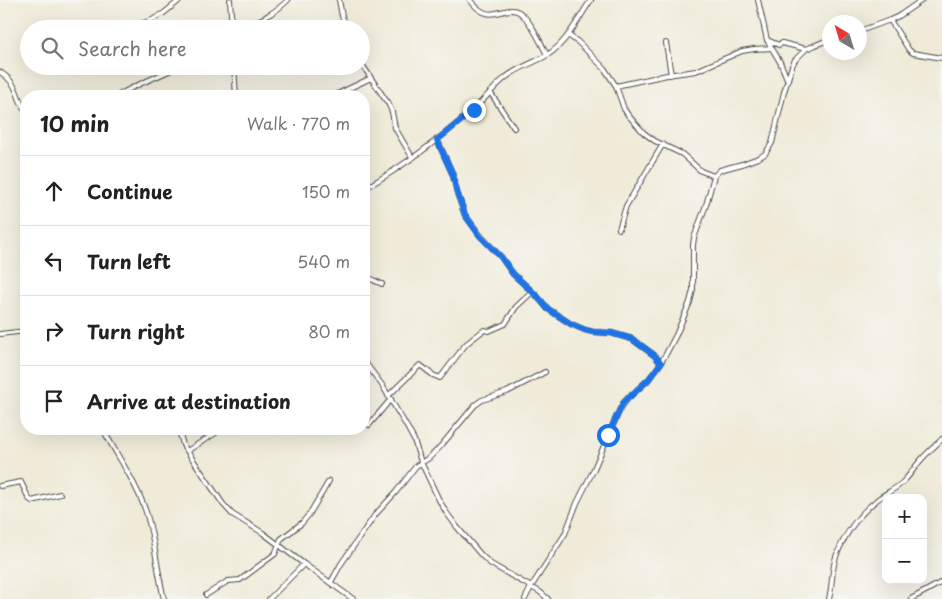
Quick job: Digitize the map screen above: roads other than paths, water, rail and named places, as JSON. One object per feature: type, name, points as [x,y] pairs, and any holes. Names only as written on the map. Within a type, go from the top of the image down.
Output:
[{"type":"street","points":[[152,20],[180,0]]},
{"type":"street","points":[[230,0],[231,20]]},
{"type":"street","points":[[260,20],[280,8],[288,0]]},
{"type":"street","points":[[339,0],[344,20]]},
{"type":"street","points":[[470,0],[477,8],[488,14],[516,10],[526,18],[547,55]]},
{"type":"street","points":[[370,185],[437,140],[474,110],[497,85],[516,70],[557,48],[591,0]]},
{"type":"street","points":[[758,0],[767,40],[780,62],[788,81]]},
{"type":"street","points":[[867,28],[899,16],[922,0]]},
{"type":"street","points":[[890,20],[913,53],[942,58]]},
{"type":"street","points":[[568,35],[578,42],[604,68],[616,86],[628,116],[649,138],[682,154],[701,170],[714,176]]},
{"type":"street","points":[[767,40],[779,45],[782,43],[806,49]]},
{"type":"street","points":[[525,599],[565,534],[620,409],[628,398],[648,380],[661,363],[676,335],[690,302],[692,290],[692,245],[714,176],[720,170],[758,158],[770,148],[792,66],[806,49],[822,42]]},
{"type":"street","points":[[666,43],[671,75]]},
{"type":"street","points":[[616,86],[696,71],[742,51],[772,48]]},
{"type":"street","points":[[0,72],[12,82],[20,99]]},
{"type":"street","points":[[127,90],[162,75]]},
{"type":"street","points":[[235,75],[236,90]]},
{"type":"street","points":[[369,75],[389,105],[395,128],[412,158]]},
{"type":"street","points":[[345,90],[371,78]]},
{"type":"street","points":[[490,92],[514,128]]},
{"type":"street","points":[[437,140],[453,175],[465,215],[480,236],[501,257],[513,274],[548,309],[571,324],[593,332],[611,333],[632,339],[654,355],[661,363]]},
{"type":"street","points":[[619,229],[626,206],[663,144]]},
{"type":"street","points":[[370,278],[382,284]]},
{"type":"street","points":[[370,424],[389,398],[420,366],[440,378],[466,344],[484,330],[489,332],[505,324],[516,307],[532,292]]},
{"type":"street","points":[[0,334],[20,332]]},
{"type":"street","points":[[370,370],[414,440],[421,462],[446,512],[471,544],[492,564],[548,599]]},
{"type":"street","points":[[331,582],[375,514],[396,492],[411,472],[440,447],[474,405],[482,400],[507,392],[545,372]]},
{"type":"street","points":[[107,435],[145,510],[155,546],[158,573],[164,599]]},
{"type":"street","points":[[180,435],[183,445],[218,497],[232,514],[264,533],[353,599]]},
{"type":"street","points":[[187,451],[212,435]]},
{"type":"street","points":[[829,599],[832,588],[832,572],[837,555],[859,516],[904,482],[921,459],[942,439]]},
{"type":"street","points":[[206,595],[228,582],[240,580],[275,554],[281,539],[302,523],[330,480]]},
{"type":"street","points":[[0,486],[21,482],[29,499],[32,501],[60,494]]},
{"type":"street","points":[[269,599],[304,564]]},
{"type":"street","points":[[911,599],[942,582]]}]
